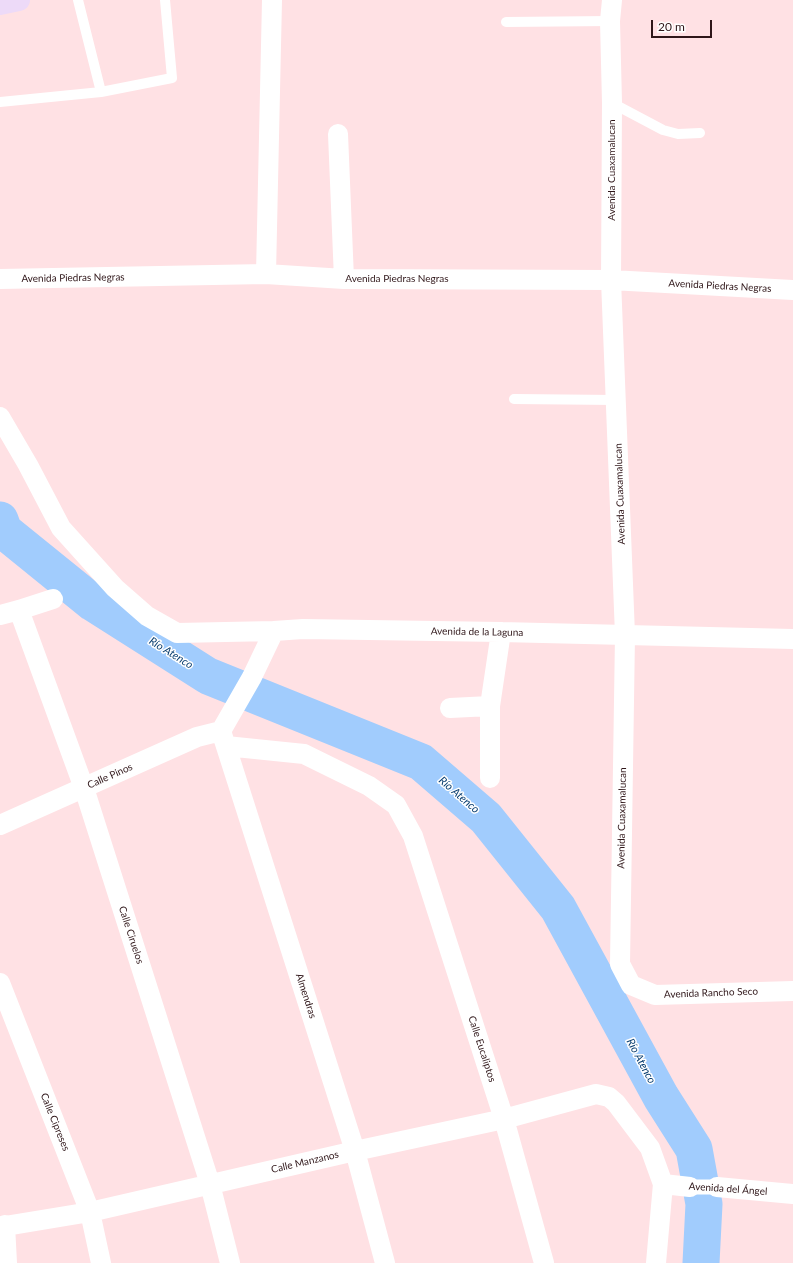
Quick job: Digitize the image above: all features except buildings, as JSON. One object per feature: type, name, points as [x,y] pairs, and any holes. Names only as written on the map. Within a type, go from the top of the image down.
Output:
[{"type":"main road","points":[[0,4],[19,0]]},
{"type":"street","points":[[266,274],[272,0]]},
{"type":"street","name":"Avenida Cuaxamalucan","points":[[612,0],[610,21],[612,103],[611,280],[625,635],[620,964],[631,985]]},
{"type":"street","points":[[338,134],[344,279]]},
{"type":"street","name":"Avenida Piedras Negras","points":[[0,279],[266,274],[344,279],[611,280],[793,290]]},
{"type":"street","name":"Avenida de la Laguna","points":[[0,417],[28,465],[61,528],[115,588],[148,616],[177,633],[303,629],[793,639]]},
{"type":"street","points":[[9,613],[54,599]]},
{"type":"street","name":"Calle Ciruelos","points":[[9,613],[84,788],[210,1184],[230,1263]]},
{"type":"street","points":[[225,732],[274,631]]},
{"type":"street","points":[[490,778],[490,706],[501,632]]},
{"type":"street","points":[[450,708],[490,706]]},
{"type":"street","name":"Calle Pinos","points":[[0,825],[197,737],[225,732],[304,754],[369,786],[396,805],[413,836]]},
{"type":"street","name":"Almendras","points":[[225,732],[355,1151],[385,1263]]},
{"type":"street","name":"Calle Eucaliptos","points":[[413,836],[504,1119],[544,1263]]},
{"type":"street","name":"Calle Cipreses","points":[[0,983],[90,1212],[101,1263]]},
{"type":"street","name":"Avenida Rancho Seco","points":[[631,985],[655,995],[793,991]]},
{"type":"street","name":"Calle Manzanos","points":[[2,1226],[90,1212],[355,1151],[504,1119],[596,1094],[609,1097],[616,1103],[650,1148],[663,1184]]},
{"type":"street","points":[[656,1263],[663,1184]]},
{"type":"street","name":"Avenida del Ángel","points":[[663,1184],[793,1194]]},
{"type":"street","points":[[2,1226],[7,1263]]},
{"type":"lane","points":[[78,0],[101,92]]},
{"type":"lane","points":[[0,102],[101,92],[172,78],[165,0]]},
{"type":"lane","points":[[506,22],[610,21]]},
{"type":"lane","points":[[612,103],[663,130],[678,134],[700,133]]},
{"type":"lane","points":[[514,399],[616,400]]},
{"type":"waterway","name":"Río Atenco","points":[[0,520],[4,531],[93,603],[208,676],[421,762],[486,818],[558,908],[661,1097],[694,1149],[704,1204],[701,1263]]}]
